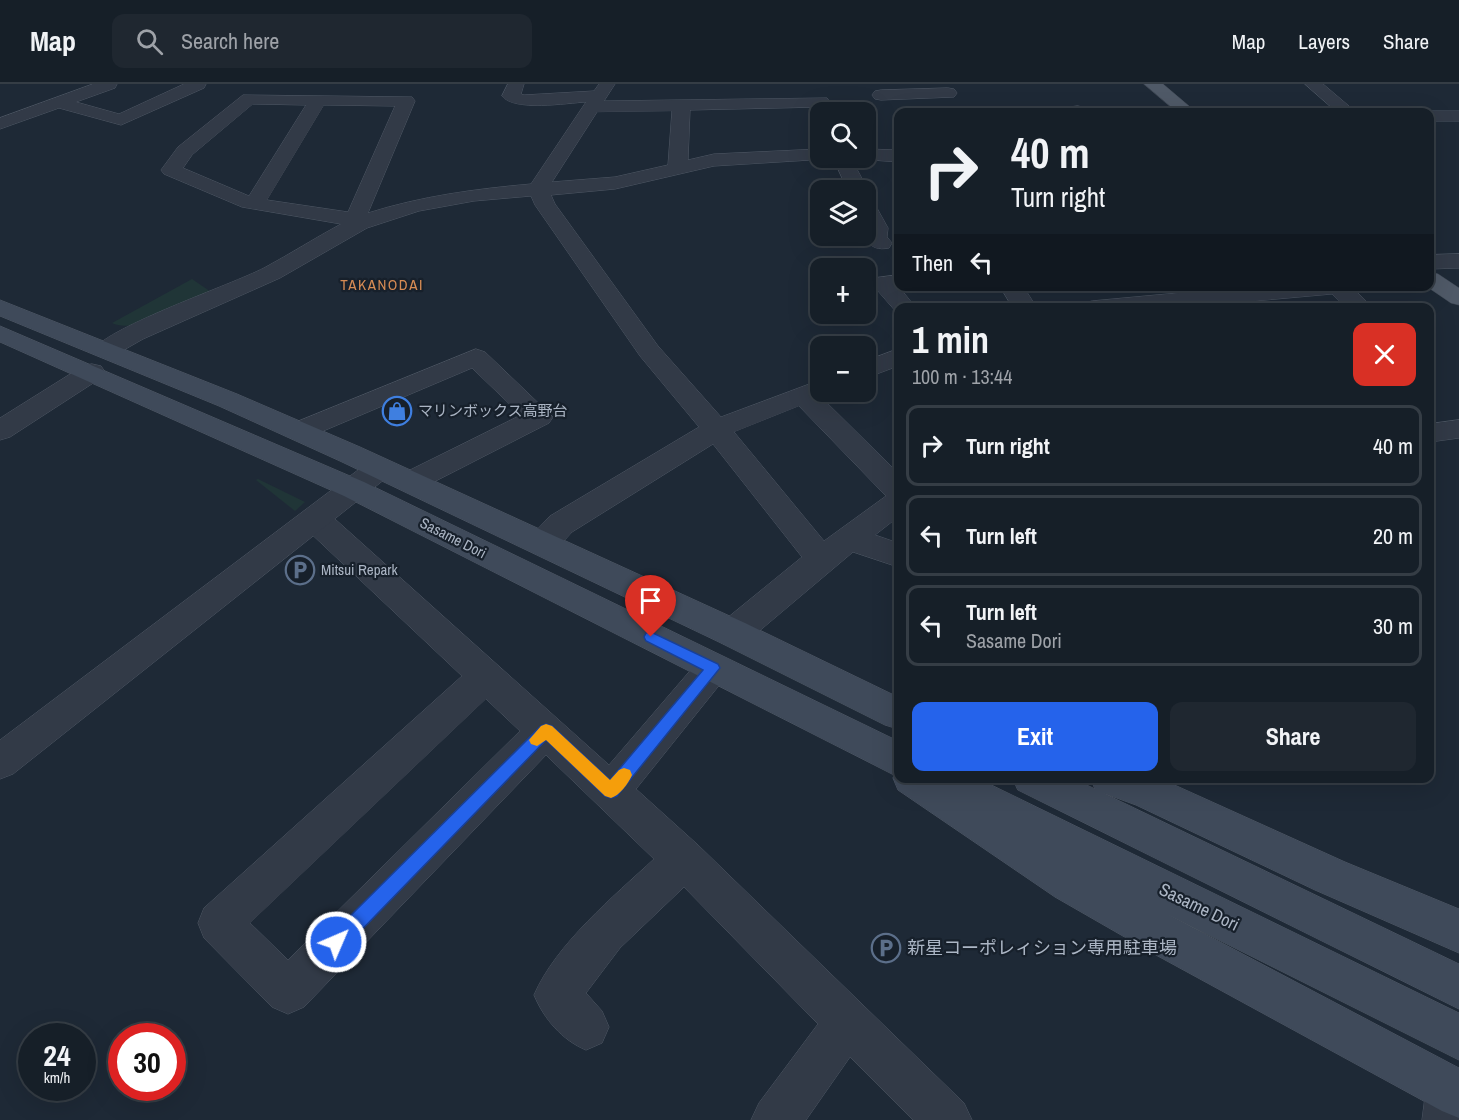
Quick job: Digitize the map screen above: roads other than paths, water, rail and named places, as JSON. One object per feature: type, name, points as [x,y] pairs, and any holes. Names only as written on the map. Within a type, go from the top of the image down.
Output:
[{"type":"main road","points":[[1152,84],[1182,108]]},
{"type":"main road","points":[[1434,282],[1459,298]]},
{"type":"main road","name":"Sasame Dori","points":[[0,307],[99,361],[894,757]]},
{"type":"main road","name":"Sasame Dori","points":[[0,333],[99,361],[299,432],[733,633],[894,712]]},
{"type":"main road","points":[[857,693],[894,706]]},
{"type":"main road","points":[[837,729],[894,766]]},
{"type":"main road","points":[[920,783],[1070,883],[1452,1101]]},
{"type":"main road","name":"Sasame Dori","points":[[948,783],[1459,1037]]},
{"type":"main road","points":[[1042,783],[1459,987]]},
{"type":"main road","points":[[1123,783],[1148,792],[1330,876],[1459,931]]},
{"type":"street","points":[[0,124],[110,84]]},
{"type":"street","points":[[61,103],[86,112],[121,120],[198,84]]},
{"type":"street","points":[[356,100],[367,84]]},
{"type":"street","points":[[516,84],[511,96],[522,100],[599,96],[681,104],[810,102]]},
{"type":"street","points":[[1312,84],[1342,108]]},
{"type":"street","points":[[881,95],[946,89],[957,108]]},
{"type":"street","points":[[599,96],[542,181],[539,190],[551,214],[649,351],[716,429],[821,559]]},
{"type":"street","points":[[249,99],[406,101],[357,222],[254,204],[171,170],[185,151],[249,99]]},
{"type":"street","points":[[254,204],[318,100]]},
{"type":"street","points":[[678,167],[681,104]]},
{"type":"street","points":[[1434,116],[1459,116]]},
{"type":"street","points":[[0,430],[134,334],[272,273],[357,222],[415,205],[474,195],[615,183],[714,160],[810,155]]},
{"type":"street","points":[[876,155],[894,156]]},
{"type":"street","points":[[876,239],[881,243]]},
{"type":"street","points":[[1434,262],[1459,261]]},
{"type":"street","points":[[894,282],[883,283],[900,303]]},
{"type":"street","points":[[1107,303],[1132,295],[1229,291]]},
{"type":"street","points":[[1342,291],[1356,303]]},
{"type":"street","points":[[299,432],[476,357],[539,417],[410,482]]},
{"type":"street","points":[[876,366],[894,359]]},
{"type":"street","points":[[542,544],[561,524],[716,429],[810,392]]},
{"type":"street","points":[[822,402],[894,485]]},
{"type":"street","points":[[1434,432],[1459,429]]},
{"type":"street","points":[[0,762],[380,468]]},
{"type":"street","points":[[733,633],[821,559],[894,505]]},
{"type":"street","points":[[315,519],[487,675],[684,859],[947,1120]]},
{"type":"street","points":[[853,535],[860,542],[894,554]]},
{"type":"street","points":[[611,791],[713,668]]},
{"type":"street","points":[[487,675],[219,923],[288,991],[546,730]]},
{"type":"street","points":[[585,1027],[556,995],[605,933],[684,859]]},
{"type":"street","points":[[776,1120],[849,1021]]},
{"type":"place","name":"マリンボックス高野台","points":[[397,411]]},
{"type":"place","name":"Mitsui Repark","points":[[300,570]]},
{"type":"place","name":"新星コーポレィション専用駐車場","points":[[886,948]]},
{"type":"district","name":"TAKANODAI","points":[[382,285]]}]
